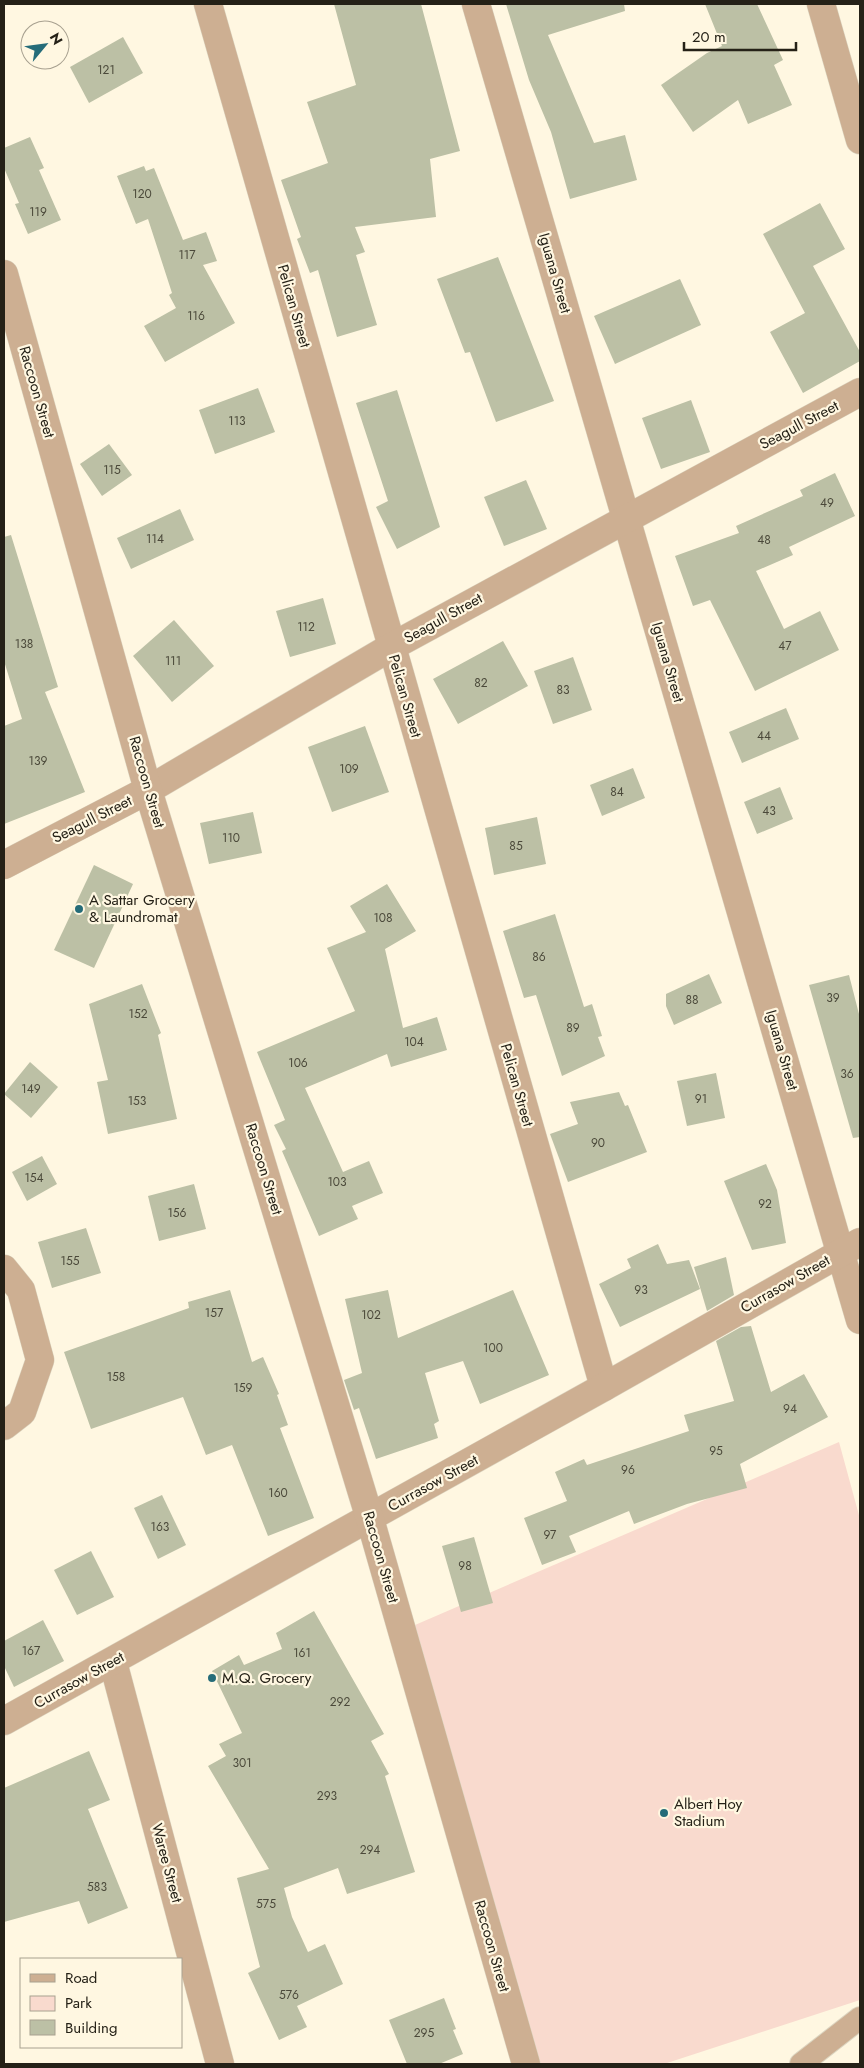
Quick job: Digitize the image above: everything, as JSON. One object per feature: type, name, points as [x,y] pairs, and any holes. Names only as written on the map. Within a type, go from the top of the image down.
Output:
[{"type":"street","name":"Pelican Street","points":[[208,4],[604,1387]]},
{"type":"street","name":"Iguana Street","points":[[476,4],[626,518],[850,1247],[860,1320]]},
{"type":"street","points":[[821,4],[860,140]]},
{"type":"street","name":"Raccoon Street","points":[[4,274],[148,790],[370,1519],[526,2064]]},
{"type":"street","name":"Seagull Street","points":[[4,865],[148,790],[391,647],[860,392]]},
{"type":"street","name":"Currasow Street","points":[[4,1721],[370,1519],[850,1247]]},
{"type":"street","points":[[4,1269],[21,1290],[40,1360],[22,1412],[4,1426]]},
{"type":"street","name":"Waree Street","points":[[113,1662],[220,2064]]},
{"type":"lane","points":[[801,2064],[860,2018]]},
{"type":"green space","name":"Albert Hoy Stadium","points":[[839,1442],[860,1519],[860,2000],[664,2064],[540,2064],[415,1625]]},
{"type":"building","points":[[334,4],[421,4],[460,151],[430,159],[436,217],[355,227],[365,252],[356,255],[377,325],[337,337],[318,270],[310,273],[297,239],[301,237],[281,180],[328,163],[307,102],[356,85]]},
{"type":"building","points":[[506,4],[624,4],[625,11],[548,35],[594,143],[625,135],[637,180],[570,199],[551,132],[529,80]]},
{"type":"building","points":[[705,4],[757,4],[783,60],[774,65],[792,105],[748,124],[738,100],[693,132],[661,85],[707,53],[722,46]]},
{"type":"building","points":[[123,37],[143,73],[89,103],[70,67]]},
{"type":"building","points":[[30,137],[44,168],[39,170],[61,220],[28,234],[15,204],[19,203],[4,168],[4,148]]},
{"type":"building","points":[[144,166],[146,171],[154,168],[183,240],[206,232],[217,261],[203,265],[235,323],[165,362],[144,326],[176,308],[169,295],[172,293],[148,219],[136,224],[117,176]]},
{"type":"building","points":[[820,203],[845,249],[813,266],[860,352],[860,361],[803,393],[770,332],[805,313],[763,234]]},
{"type":"building","points":[[498,257],[554,401],[496,422],[470,352],[465,353],[437,279]]},
{"type":"building","points":[[680,279],[701,325],[615,364],[594,316]]},
{"type":"building","points":[[258,388],[275,432],[215,454],[199,410]]},
{"type":"building","points":[[397,390],[440,527],[397,549],[376,507],[388,501],[356,403]]},
{"type":"building","points":[[691,400],[710,452],[661,469],[642,418]]},
{"type":"building","points":[[109,444],[132,475],[102,496],[80,464]]},
{"type":"building","points":[[835,473],[855,516],[789,547],[793,555],[756,571],[784,629],[820,611],[839,650],[755,691],[710,600],[693,606],[675,556],[739,533],[736,526],[803,496],[800,490]]},
{"type":"building","points":[[526,480],[547,529],[504,546],[484,497]]},
{"type":"building","points":[[180,509],[194,540],[131,569],[117,538]]},
{"type":"building","points":[[11,535],[58,687],[45,692],[85,792],[4,824],[4,726],[22,719],[4,661],[4,537]]},
{"type":"building","points":[[323,598],[336,644],[290,657],[276,611]]},
{"type":"building","points":[[174,620],[214,666],[172,702],[133,656]]},
{"type":"building","points":[[503,641],[528,686],[458,724],[433,679]]},
{"type":"building","points":[[573,657],[592,710],[553,724],[534,671]]},
{"type":"building","points":[[786,708],[799,739],[742,763],[729,732]]},
{"type":"building","points":[[365,726],[389,792],[332,812],[308,747]]},
{"type":"building","points":[[633,768],[645,798],[602,816],[590,785]]},
{"type":"building","points":[[780,787],[793,819],[757,834],[744,802]]},
{"type":"building","points":[[253,812],[262,853],[209,864],[200,823]]},
{"type":"building","points":[[537,817],[546,864],[494,875],[485,828]]},
{"type":"building","points":[[94,865],[133,884],[94,968],[54,950]]},
{"type":"building","points":[[387,884],[416,931],[385,949],[403,1028],[437,1017],[447,1050],[391,1067],[387,1054],[305,1088],[343,1172],[369,1161],[383,1193],[352,1206],[358,1219],[319,1236],[282,1151],[286,1149],[274,1125],[285,1120],[257,1052],[355,1011],[327,948],[366,932],[350,906]]},
{"type":"building","points":[[555,914],[584,1007],[592,1004],[602,1036],[598,1037],[605,1056],[562,1076],[536,995],[524,998],[503,931]]},
{"type":"building","points":[[709,974],[722,1003],[674,1025],[666,1006],[666,994]]},
{"type":"building","points":[[849,975],[860,1018],[860,1137],[853,1138],[809,985]]},
{"type":"building","points":[[142,984],[161,1033],[158,1035],[177,1119],[108,1134],[97,1082],[108,1080],[89,1004]]},
{"type":"building","points":[[30,1062],[58,1087],[31,1118],[4,1094]]},
{"type":"building","points":[[716,1073],[725,1118],[687,1126],[677,1081]]},
{"type":"building","points":[[619,1092],[625,1106],[628,1105],[647,1152],[568,1182],[550,1134],[578,1124],[570,1102]]},
{"type":"building","points":[[42,1156],[57,1184],[27,1201],[12,1172]]},
{"type":"building","points":[[766,1164],[777,1190],[786,1243],[752,1250],[724,1181]]},
{"type":"building","points":[[194,1184],[206,1229],[159,1241],[148,1196]]},
{"type":"building","points":[[86,1228],[101,1273],[52,1288],[38,1242]]},
{"type":"building","points":[[658,1244],[667,1264],[689,1260],[700,1289],[620,1327],[599,1284],[631,1268],[627,1259]]},
{"type":"building","points":[[726,1257],[734,1295],[707,1311],[694,1267]]},
{"type":"building","points":[[230,1290],[252,1362],[263,1357],[279,1394],[277,1395],[288,1425],[280,1428],[314,1518],[268,1536],[232,1445],[206,1455],[183,1397],[91,1429],[64,1352],[189,1308],[188,1302]]},
{"type":"building","points":[[388,1290],[398,1338],[513,1290],[549,1375],[480,1404],[463,1361],[425,1373],[439,1421],[434,1424],[438,1438],[376,1459],[359,1408],[354,1410],[344,1380],[362,1373],[345,1299]]},
{"type":"building","points":[[751,1326],[771,1392],[804,1374],[828,1417],[740,1464],[747,1488],[687,1504],[634,1524],[629,1511],[569,1536],[576,1552],[542,1565],[524,1518],[567,1501],[555,1472],[584,1459],[587,1465],[689,1431],[684,1415],[734,1401],[716,1341],[741,1327]]},
{"type":"building","points":[[162,1495],[186,1545],[158,1559],[134,1508]]},
{"type":"building","points":[[474,1537],[493,1603],[461,1612],[442,1546]]},
{"type":"building","points":[[91,1551],[114,1597],[77,1615],[54,1570]]},
{"type":"building","points":[[314,1611],[384,1734],[371,1741],[389,1774],[385,1776],[415,1872],[347,1894],[338,1868],[284,1888],[292,1917],[308,1952],[325,1944],[343,1984],[297,2006],[307,2027],[279,2040],[248,1973],[260,1967],[237,1878],[269,1869],[208,1766],[226,1756],[219,1744],[242,1733],[212,1671],[239,1655],[244,1665],[282,1649],[276,1633]]},
{"type":"building","points":[[43,1620],[64,1661],[14,1687],[4,1666],[4,1641]]},
{"type":"building","points":[[89,1751],[110,1800],[88,1809],[128,1908],[88,1924],[79,1901],[4,1922],[4,1788]]},
{"type":"building","points":[[444,1998],[456,2029],[453,2030],[463,2054],[439,2064],[407,2064],[389,2020]]},
{"type":"place","name":"A Sattar Grocery & Laundromat","points":[[79,909]]},
{"type":"place","name":"M.Q. Grocery","points":[[212,1678]]},
{"type":"place","name":"Albert Hoy Stadium","points":[[664,1813]]}]
